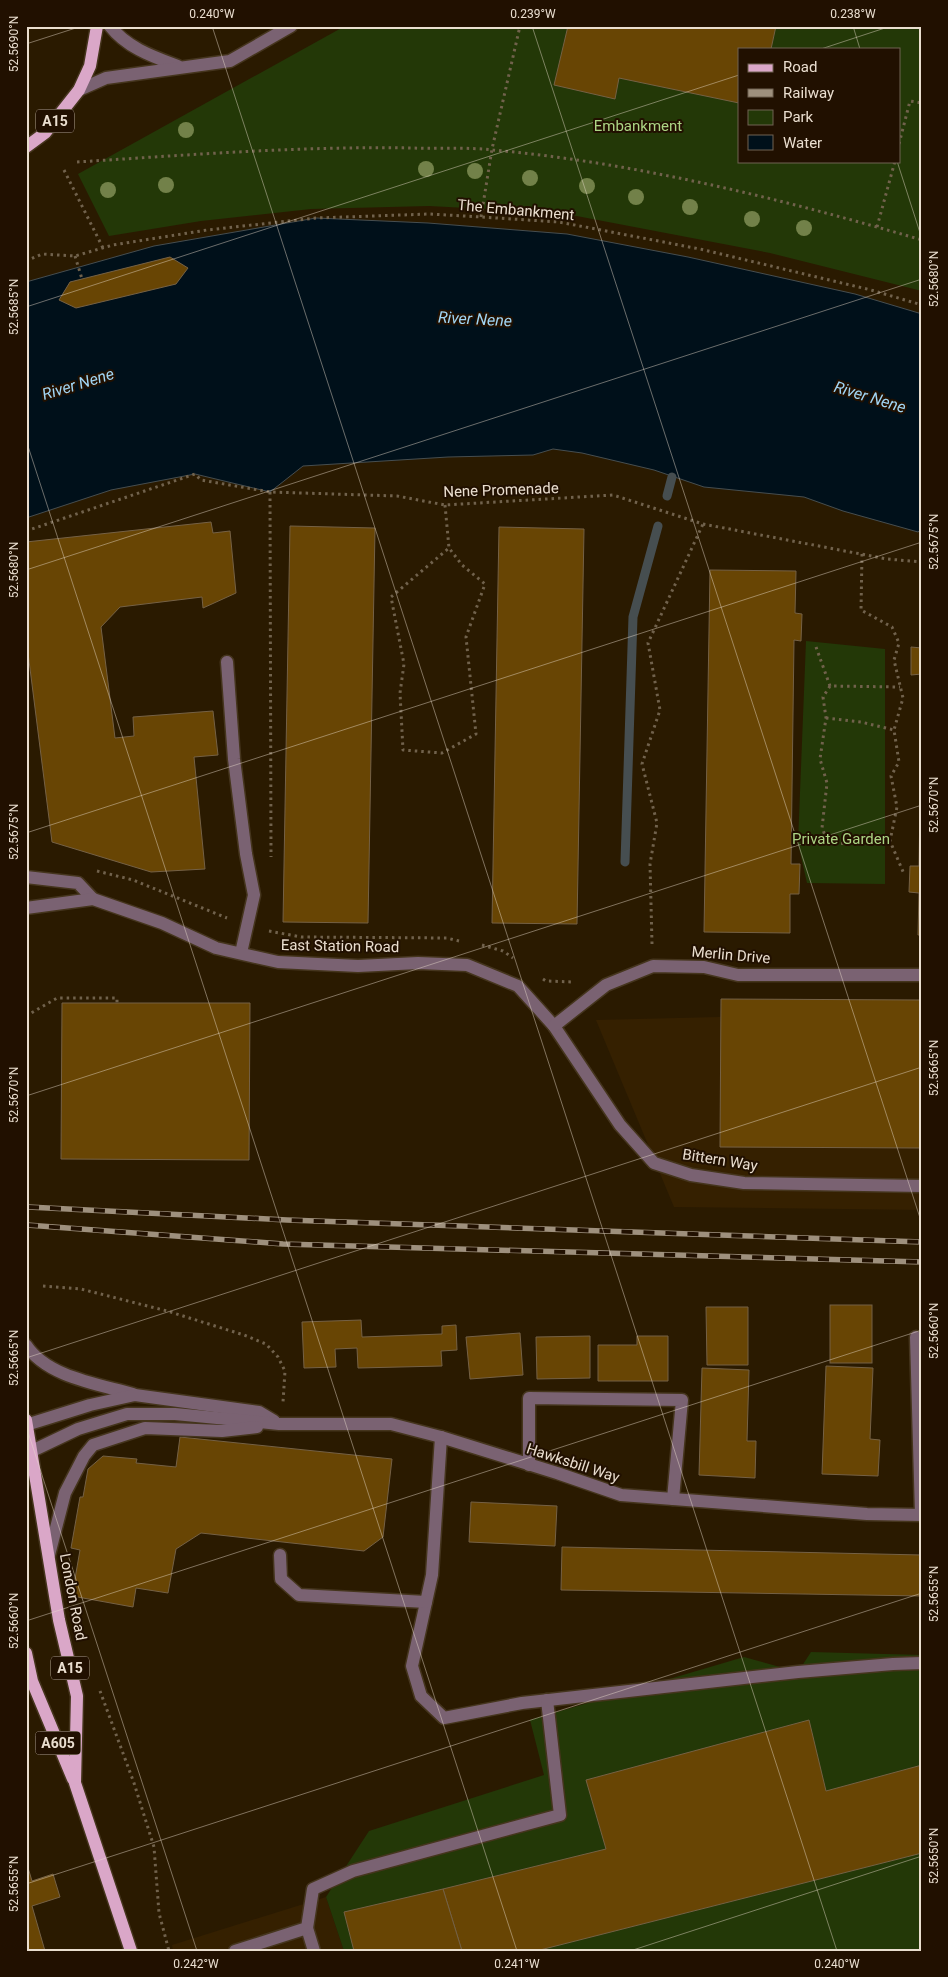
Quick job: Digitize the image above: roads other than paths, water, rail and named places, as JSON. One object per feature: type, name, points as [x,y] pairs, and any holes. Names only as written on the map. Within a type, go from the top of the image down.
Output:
[{"type":"main road","name":"A15","points":[[26,147],[45,133],[79,90],[90,66],[97,26]]},
{"type":"main road","name":"London Road","points":[[26,1423],[29,1452],[60,1620],[77,1696],[75,1783],[131,1951]]},
{"type":"main road","name":"A605","points":[[26,1653],[32,1681],[75,1783]]},
{"type":"main road","points":[[26,1693],[41,1703]]},
{"type":"street","points":[[110,26],[116,34],[141,52],[182,67]]},
{"type":"street","points":[[79,90],[106,78],[230,61],[291,26]]},
{"type":"street","points":[[227,662],[234,759],[246,854],[254,895],[241,953]]},
{"type":"street","points":[[26,877],[78,883],[93,900]]},
{"type":"street","name":"East Station Road","points":[[26,908],[93,900],[162,922],[216,948],[278,962],[358,966],[418,963],[467,966],[518,986],[554,1026]]},
{"type":"street","name":"Merlin Drive","points":[[554,1026],[606,986],[653,966],[704,968],[738,975],[922,975]]},
{"type":"street","name":"Bittern Way","points":[[554,1026],[620,1125],[654,1163],[691,1175],[744,1183],[922,1186]]},
{"type":"street","points":[[916,1337],[921,1515]]},
{"type":"street","name":"Hawksbill Way","points":[[26,1345],[41,1362],[57,1371],[135,1394],[259,1412],[279,1424]]},
{"type":"street","name":"Hawksbill Way","points":[[26,1423],[135,1394]]},
{"type":"street","points":[[529,1465],[529,1398],[682,1400],[673,1499]]},
{"type":"street","name":"Hawksbill Way","points":[[29,1452],[78,1429],[127,1414],[176,1414],[279,1424],[391,1424],[441,1437],[621,1495],[866,1514],[921,1515]]},
{"type":"street","name":"Hawksbill Way","points":[[48,1555],[65,1493],[84,1456],[93,1444],[145,1428],[222,1432],[279,1424]]},
{"type":"street","points":[[441,1437],[432,1575],[412,1666],[421,1696],[444,1718],[546,1700],[798,1672],[922,1663]]},
{"type":"street","points":[[280,1555],[281,1580],[300,1595],[426,1602]]},
{"type":"street","points":[[314,1951],[307,1928],[313,1889],[353,1871],[560,1815],[546,1700]]},
{"type":"street","points":[[235,1951],[307,1928]]},
{"type":"water","name":"River Nene","points":[[316,218],[428,223],[567,234],[688,257],[855,294],[922,314],[922,529],[918,532],[843,511],[804,497],[704,487],[654,470],[582,453],[553,449],[533,455],[448,457],[303,466],[270,492],[195,474],[111,490],[26,518],[26,282],[154,246]]},
{"type":"waterway","points":[[667,496],[672,477]]},
{"type":"waterway","points":[[625,862],[633,617],[658,526]]},
{"type":"railway","points":[[28,1207],[287,1220],[922,1242]]},
{"type":"railway","points":[[27,1225],[283,1244],[922,1262]]},
{"type":"park label","name":"Embankment","points":[[638,126]]},
{"type":"park label","name":"Private Garden","points":[[841,839]]}]
